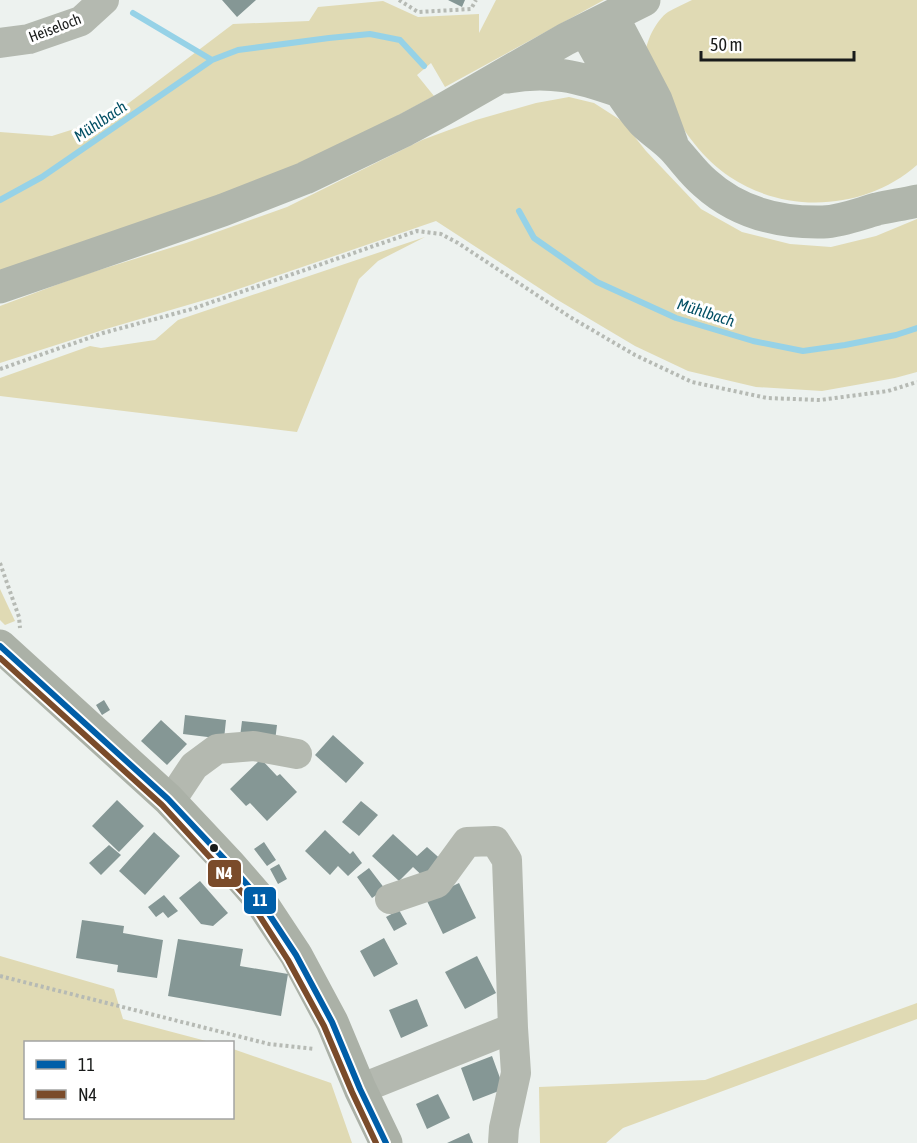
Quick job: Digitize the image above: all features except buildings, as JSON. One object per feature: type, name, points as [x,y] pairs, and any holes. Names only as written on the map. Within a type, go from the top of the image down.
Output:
[{"type":"highway","points":[[0,287],[223,210],[305,178],[405,130],[644,0]]},
{"type":"highway","points":[[598,23],[619,91],[644,122],[674,148],[690,169],[723,197],[770,218],[793,222],[826,222],[917,201]]},
{"type":"highway","points":[[598,23],[656,100],[674,148]]},
{"type":"highway","points":[[497,79],[539,73],[565,75],[585,79],[619,91]]},
{"type":"highway","points":[[875,210],[917,178]]},
{"type":"main road","points":[[10,641],[80,718],[168,799],[231,865],[257,896],[296,955],[332,1022],[386,1143]]},
{"type":"street","name":"Heiseloch","points":[[0,43],[29,39],[81,21],[104,0]]},
{"type":"street","points":[[168,799],[178,790],[194,766],[217,749],[254,746],[297,754]]},
{"type":"street","points":[[390,899],[437,883],[467,843],[495,842],[507,860],[516,1074],[503,1143]]},
{"type":"street","points":[[360,1089],[513,1028]]},
{"type":"path","points":[[399,0],[418,12],[471,9],[476,0]]},
{"type":"path","points":[[0,369],[104,333],[192,309],[417,231],[441,234],[458,243],[509,278],[634,355],[692,382],[767,398],[820,400],[888,391],[917,382]]},
{"type":"path","points":[[0,563],[19,617],[10,641]]},
{"type":"path","points":[[0,976],[269,1044],[327,1050],[342,1044]]},
{"type":"shaded area","points":[[496,0],[604,0],[445,87],[431,63],[417,75],[434,96],[343,145],[266,179],[0,273],[0,132],[52,136],[109,118],[233,24],[309,21],[318,7],[383,1],[418,17],[479,14],[479,33]]},
{"type":"shaded area","points":[[692,0],[917,0],[917,165],[897,180],[874,191],[850,199],[826,202],[801,202],[776,197],[752,189],[720,170],[695,144],[681,125],[651,75],[645,60],[648,41],[659,21],[668,12]]},
{"type":"shaded area","points":[[569,97],[594,103],[622,121],[646,151],[701,209],[742,232],[790,244],[831,247],[876,236],[917,219],[917,372],[822,391],[756,387],[688,371],[635,346],[556,299],[436,221],[215,297],[0,363],[0,306],[80,276],[186,243],[287,207],[422,140],[476,120],[536,103]]},
{"type":"shaded area","points":[[425,237],[378,261],[359,279],[297,432],[0,396],[0,378],[90,346],[101,348],[155,340],[178,320]]},
{"type":"shaded area","points":[[0,589],[15,621],[5,625],[0,620]]},
{"type":"shaded area","points":[[0,956],[114,989],[123,1019],[206,1041],[24,1041],[24,1119],[234,1119],[234,1049],[331,1083],[352,1143],[0,1143]]},
{"type":"shaded area","points":[[917,1003],[917,1019],[623,1128],[606,1143],[540,1143],[539,1087],[705,1080]]},
{"type":"waterway","name":"Mühlbach","points":[[133,13],[212,60]]},
{"type":"waterway","name":"Mühlbach","points":[[0,200],[42,177],[212,60],[238,50],[370,34],[400,40],[424,66]]},
{"type":"waterway","name":"Mühlbach","points":[[519,211],[534,238],[597,282],[676,318],[753,341],[803,351],[896,335],[917,328]]},
{"type":"transit line","name":"11","points":[[0,646],[168,799],[257,896],[296,955],[332,1022],[386,1143]]},
{"type":"transit line","name":"N4","points":[[0,658],[162,805],[250,901],[288,960],[324,1026],[376,1143]]}]
